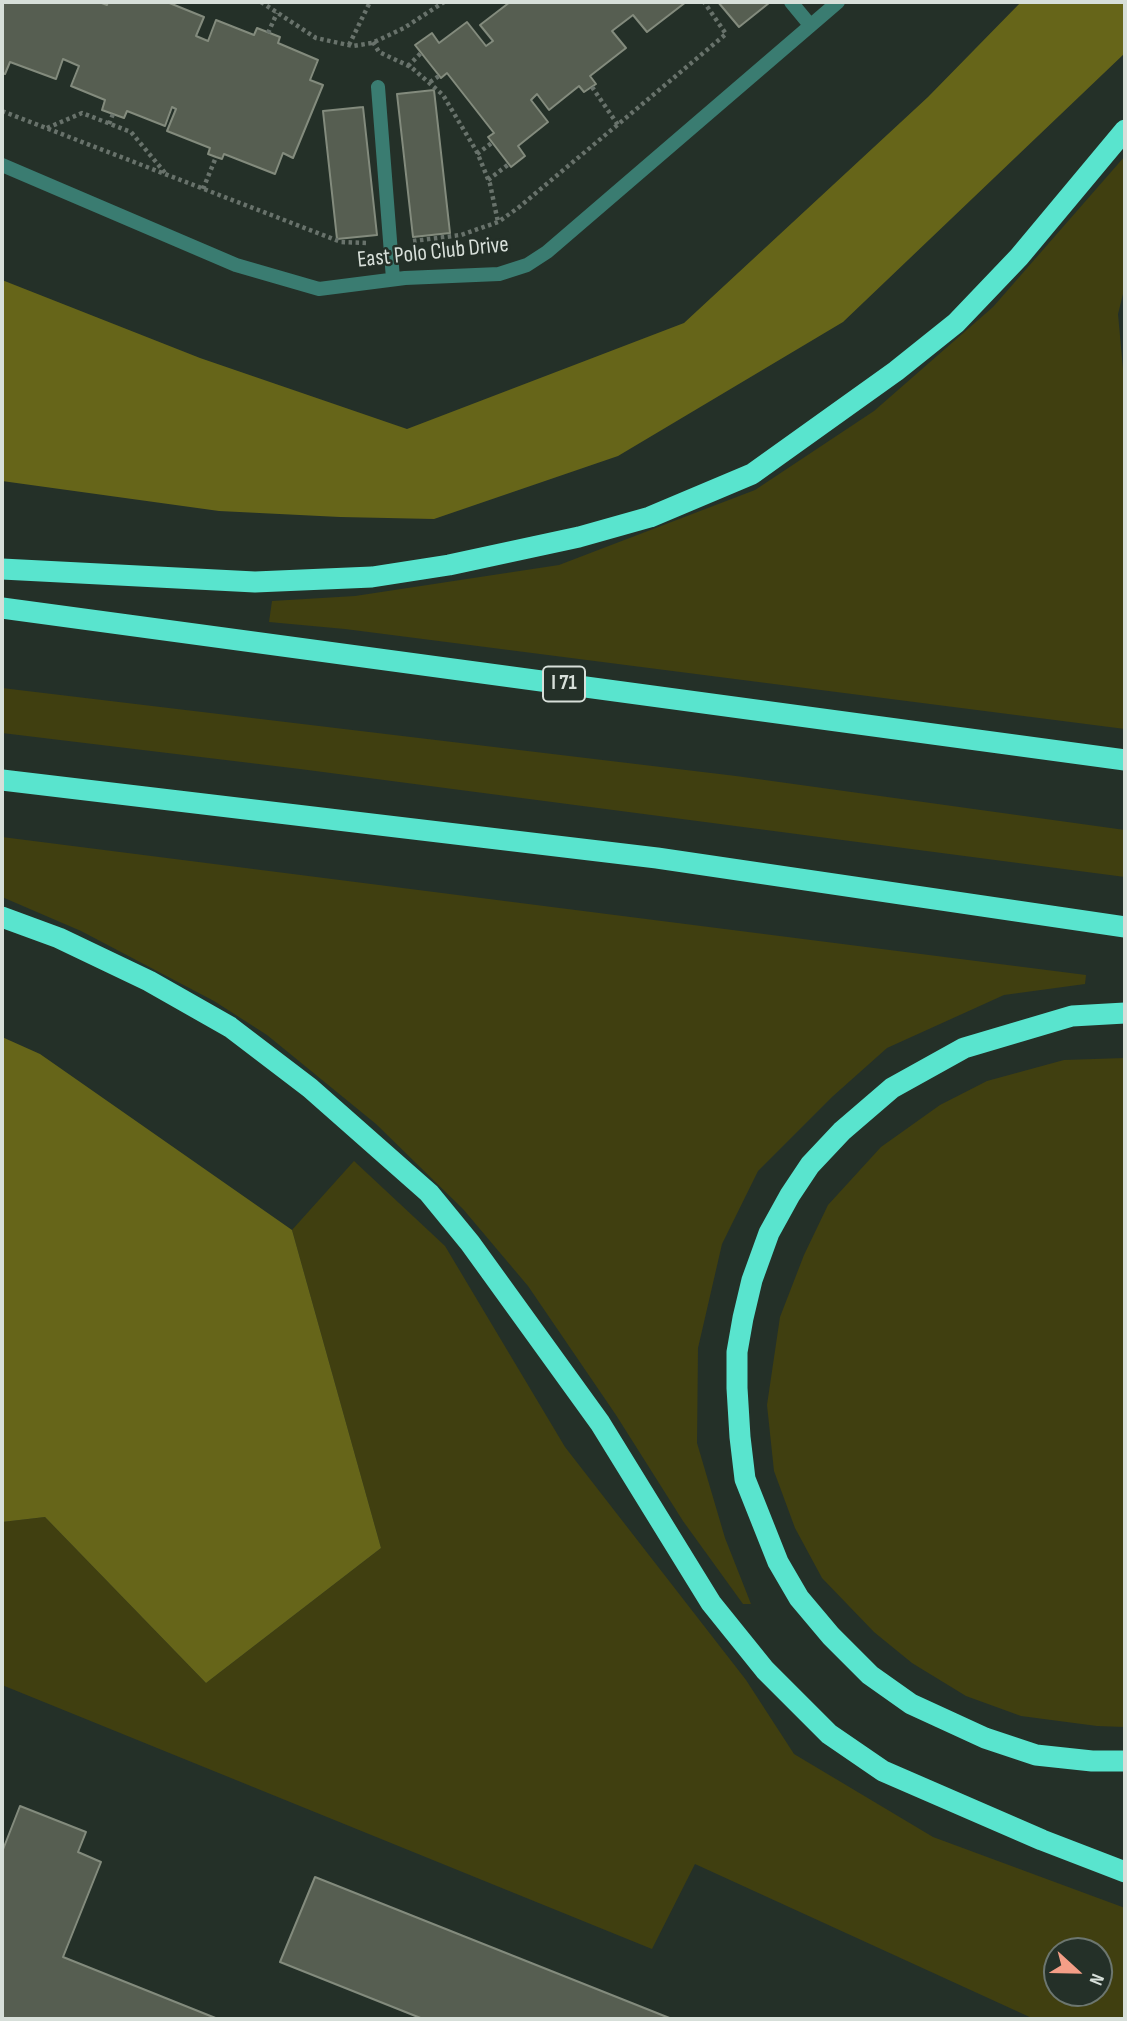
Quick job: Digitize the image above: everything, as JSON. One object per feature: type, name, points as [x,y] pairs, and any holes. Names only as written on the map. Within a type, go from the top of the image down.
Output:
[{"type":"highway","points":[[2,569],[255,582],[372,576],[449,565],[579,537],[650,517],[752,474],[896,371],[957,323],[1019,257],[1125,130]]},
{"type":"highway","name":"I 71","points":[[2,608],[1125,760]]},
{"type":"highway","points":[[2,780],[657,858],[1125,928]]},
{"type":"highway","points":[[2,917],[59,938],[138,975],[230,1027],[310,1088],[429,1192],[470,1243],[600,1423],[711,1603],[765,1670],[829,1734],[883,1771],[1029,1835],[1125,1872]]},
{"type":"highway","points":[[1125,1013],[1072,1016],[964,1048],[892,1088],[842,1131],[810,1165],[769,1233],[752,1280],[743,1318],[737,1352],[737,1388],[746,1479],[778,1562],[799,1598],[831,1636],[870,1675],[911,1704],[951,1724],[998,1742],[1037,1755],[1092,1761],[1125,1761]]},
{"type":"street","points":[[791,2],[810,25]]},
{"type":"street","name":"East Polo Club Drive","points":[[2,165],[236,265],[318,289],[393,279],[499,274],[527,265],[547,252],[838,2]]},
{"type":"street","points":[[378,87],[393,279]]},
{"type":"path","points":[[261,2],[316,38],[348,45],[373,42],[419,19],[444,2]]},
{"type":"path","points":[[348,45],[370,2]]},
{"type":"path","points":[[268,33],[277,13]]},
{"type":"path","points":[[373,42],[379,52],[408,66],[443,95],[477,154],[488,180],[498,222]]},
{"type":"path","points":[[408,66],[421,53]]},
{"type":"path","points":[[430,82],[439,76]]},
{"type":"path","points":[[592,87],[618,125]]},
{"type":"path","points":[[47,128],[82,113],[131,132],[167,175]]},
{"type":"path","points":[[109,124],[113,114]]},
{"type":"path","points":[[477,154],[493,142]]},
{"type":"path","points":[[203,188],[216,157]]},
{"type":"path","points":[[488,180],[509,164]]},
{"type":"shaded area","points":[[1021,2],[1125,2],[1125,53],[843,322],[618,456],[434,519],[219,511],[2,481],[2,280],[200,358],[407,429],[684,323],[928,97]]},
{"type":"shaded area","points":[[1125,156],[1125,286],[1118,314],[1125,391],[1125,729],[345,629],[269,622],[272,601],[355,596],[559,565],[755,490],[874,411],[993,307]]},
{"type":"shaded area","points":[[2,688],[736,776],[1125,830],[1125,877],[300,769],[2,733]]},
{"type":"shaded area","points":[[2,837],[1086,975],[1085,984],[1004,995],[887,1048],[832,1097],[758,1171],[722,1244],[698,1348],[697,1443],[725,1538],[751,1604],[743,1604],[683,1521],[616,1415],[528,1286],[463,1209],[376,1124],[267,1035],[214,1001],[81,931],[2,897]]},
{"type":"shaded area","points":[[2,1037],[40,1054],[292,1230],[381,1548],[206,1683],[45,1517],[2,1522]]},
{"type":"shaded area","points":[[1125,1058],[1125,1727],[1021,1716],[966,1696],[912,1663],[874,1632],[822,1578],[795,1528],[774,1471],[767,1405],[780,1317],[804,1255],[828,1205],[881,1147],[940,1105],[987,1081],[1064,1060]]},
{"type":"shaded area","points":[[354,1161],[445,1246],[565,1447],[746,1680],[794,1754],[933,1837],[1125,1908],[1125,2019],[1034,2019],[695,1864],[652,1949],[2,1685],[2,1522],[45,1517],[206,1683],[381,1548],[292,1230]]},
{"type":"building","points":[[2,2],[99,2],[107,5],[108,2],[167,2],[204,17],[196,36],[208,41],[216,20],[254,35],[257,28],[280,37],[278,43],[318,60],[310,80],[323,85],[293,158],[283,153],[275,174],[224,154],[222,159],[208,154],[210,148],[167,131],[176,109],[172,107],[165,126],[127,111],[124,118],[102,110],[105,100],[71,86],[79,66],[63,59],[56,79],[10,62],[5,74],[2,73]]},
{"type":"building","points":[[510,2],[686,2],[647,32],[633,15],[612,31],[626,48],[590,76],[596,84],[584,92],[579,86],[549,110],[537,94],[531,100],[548,122],[518,146],[525,156],[511,167],[488,137],[494,133],[447,73],[441,78],[415,45],[432,33],[439,43],[467,22],[486,46],[493,41],[480,25]]},
{"type":"building","points":[[718,2],[768,2],[769,3],[739,27]]},
{"type":"building","points":[[434,90],[450,233],[413,237],[397,94]]},
{"type":"building","points":[[363,107],[377,235],[337,239],[323,111]]},
{"type":"building","points":[[20,1806],[86,1832],[78,1852],[101,1862],[63,1957],[218,2019],[2,2019],[2,1852]]},
{"type":"building","points":[[315,1877],[672,2019],[423,2019],[280,1962]]}]
